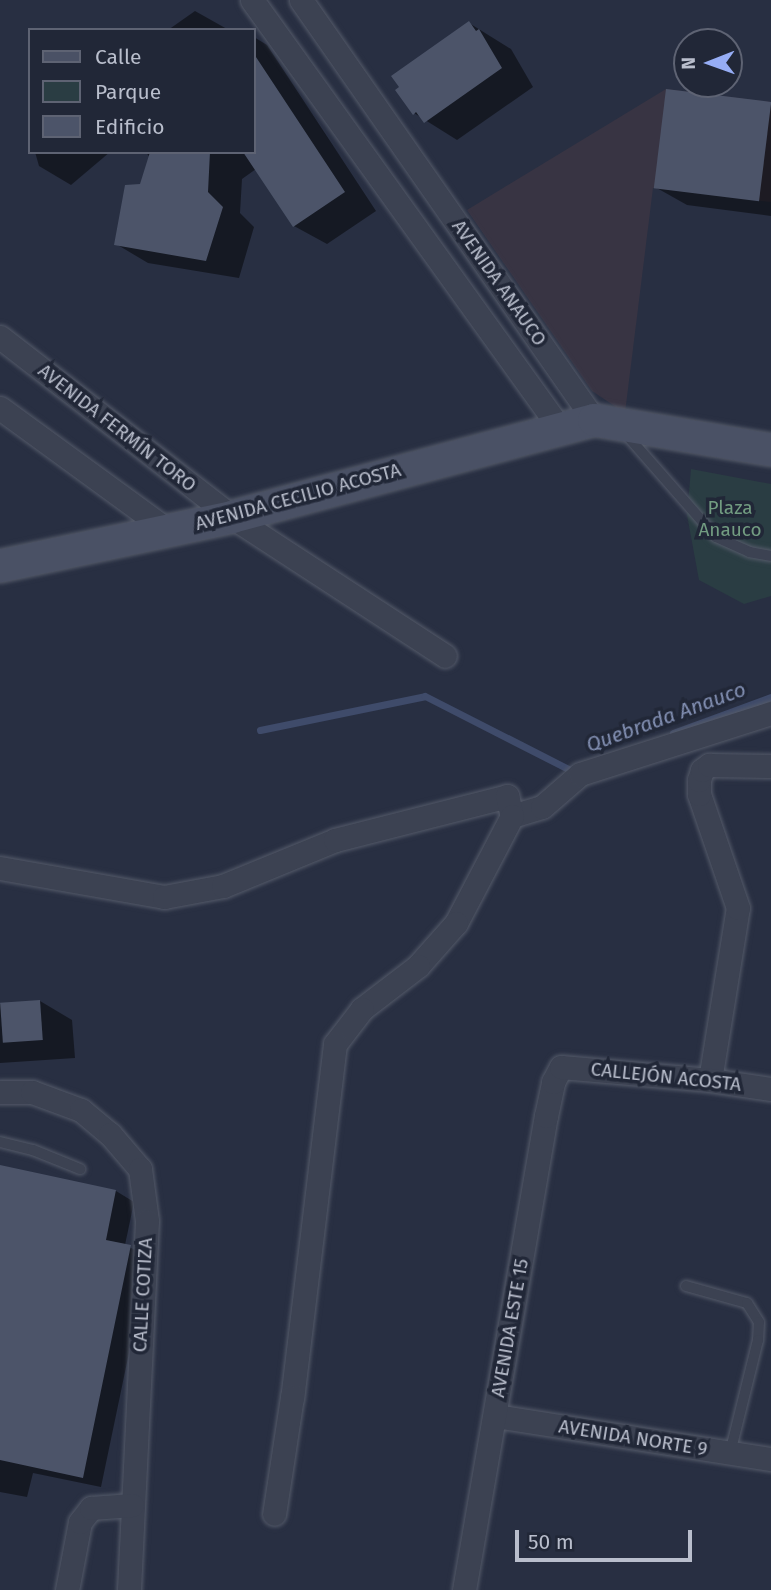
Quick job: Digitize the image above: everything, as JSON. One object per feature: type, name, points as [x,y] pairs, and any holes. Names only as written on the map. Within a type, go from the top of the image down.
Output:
[{"type":"main road","name":"AVENIDA CECILIO ACOSTA","points":[[0,566],[232,517],[559,427],[605,422]]},
{"type":"main road","points":[[605,422],[771,450]]},
{"type":"street","name":"AVENIDA ANAUCO","points":[[252,0],[559,427]]},
{"type":"street","name":"AVENIDA ANAUCO","points":[[301,0],[605,422]]},
{"type":"street","name":"AVENIDA FERMÍN TORO","points":[[0,337],[232,517],[446,656]]},
{"type":"street","points":[[0,408],[167,530]]},
{"type":"street","points":[[512,816],[542,807],[580,774],[771,713]]},
{"type":"street","points":[[710,1080],[738,908],[699,794],[699,780],[702,770],[709,765],[771,766]]},
{"type":"street","points":[[0,868],[164,897],[223,886],[335,840],[508,796],[512,816],[456,923],[418,966],[362,1009],[335,1044],[292,1397],[274,1514]]},
{"type":"street","name":"CALLEJÓN ACOSTA","points":[[561,1067],[710,1080],[771,1089]]},
{"type":"street","name":"AVENIDA ESTE 15","points":[[464,1590],[546,1116],[553,1082],[561,1067]]},
{"type":"street","name":"CALLE COTIZA","points":[[0,1091],[32,1092],[80,1110],[110,1134],[140,1168],[147,1221],[128,1590]]},
{"type":"street","name":"AVENIDA NORTE 9","points":[[495,1416],[771,1459]]},
{"type":"street","points":[[67,1590],[79,1522],[91,1508],[132,1505]]},
{"type":"lane","points":[[605,422],[716,537],[749,552],[771,556]]},
{"type":"lane","points":[[0,1142],[33,1150],[80,1169]]},
{"type":"lane","points":[[687,1286],[747,1303],[759,1322],[758,1340],[730,1453]]},
{"type":"shaded area","points":[[666,89],[673,90],[673,98],[739,98],[771,102],[771,202],[653,188],[625,413],[592,391],[467,210]]},
{"type":"green space","name":"Plaza Anauco","points":[[691,469],[771,484],[771,596],[744,604],[699,580],[687,515]]},
{"type":"building","points":[[469,21],[476,31],[479,29],[502,68],[424,123],[416,112],[413,115],[395,90],[399,87],[391,76]]},
{"type":"building","points":[[256,57],[345,192],[293,227],[244,154],[256,154]]},
{"type":"building","points":[[666,89],[673,90],[673,98],[739,98],[771,102],[759,201],[654,188]]},
{"type":"building","points":[[149,154],[210,154],[208,192],[223,207],[206,261],[114,245],[125,185],[140,184]]},
{"type":"building","points":[[40,1000],[43,1040],[3,1043],[0,1003]]},
{"type":"building","points":[[0,1165],[116,1190],[106,1240],[131,1245],[83,1478],[0,1460]]},
{"type":"waterway","name":"Quebrada Anauco","points":[[260,730],[425,696],[572,771],[577,769]]},
{"type":"waterway","name":"Quebrada Anauco","points":[[673,733],[771,697]]}]
